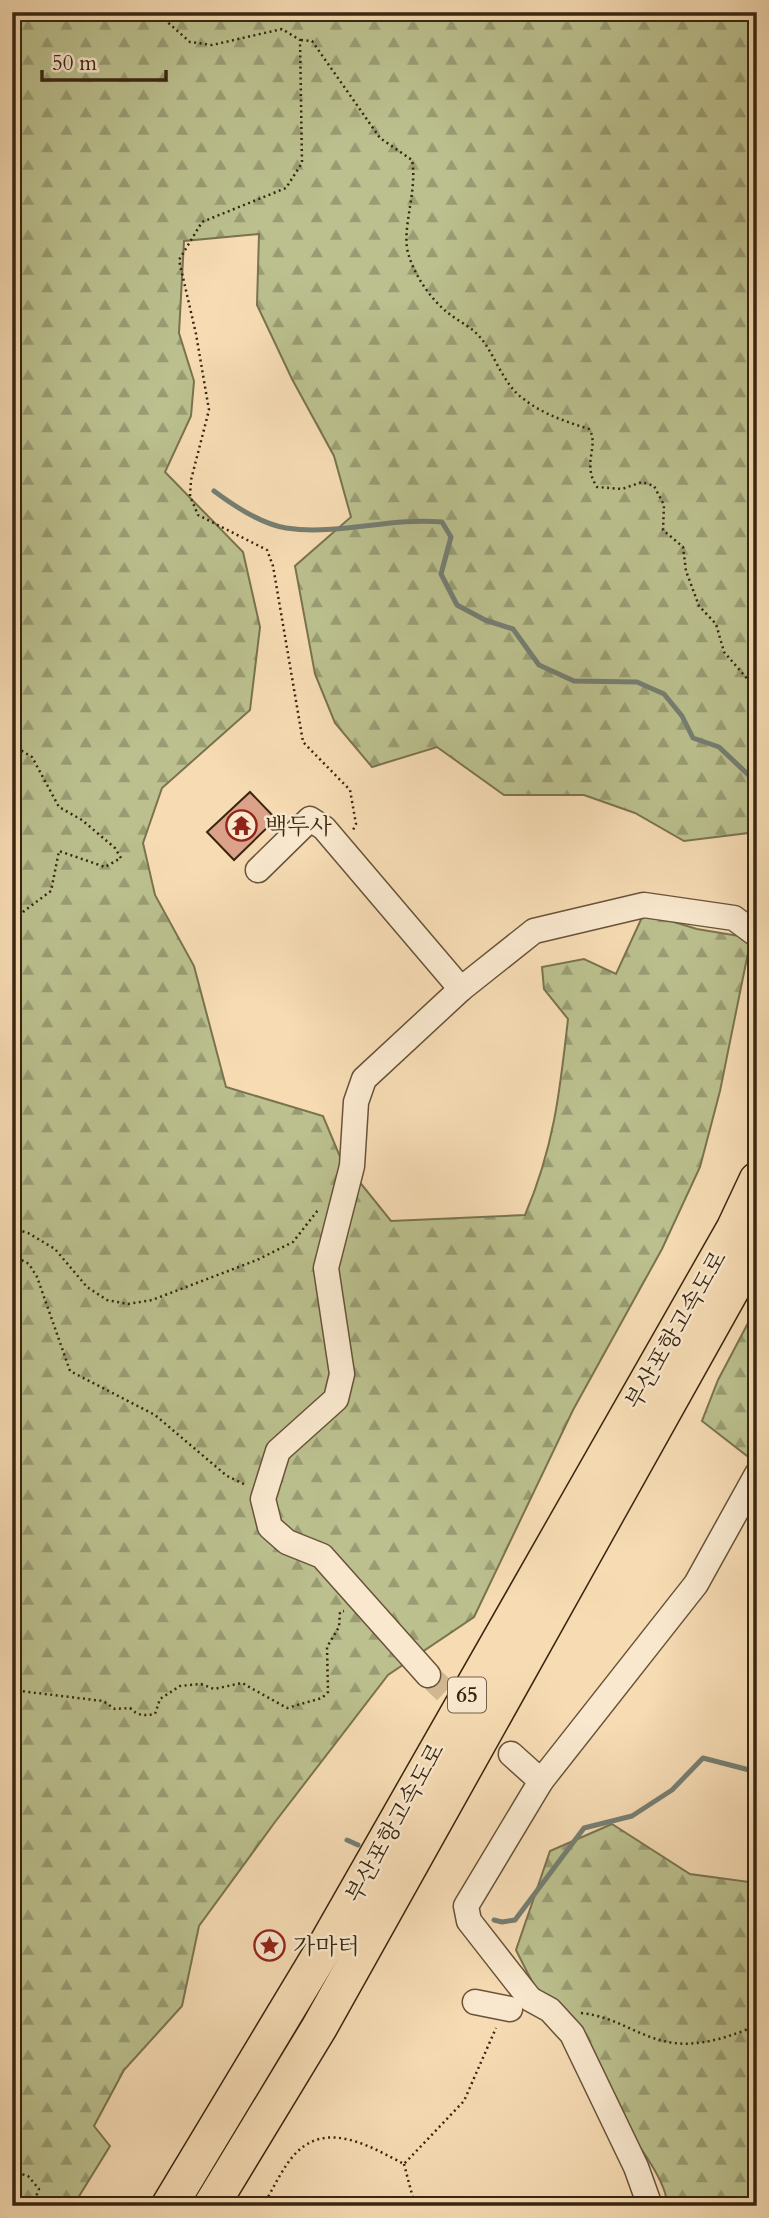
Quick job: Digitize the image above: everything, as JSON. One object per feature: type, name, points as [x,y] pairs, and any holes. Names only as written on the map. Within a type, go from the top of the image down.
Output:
[{"type":"highway","name":"부산포항고속도로","points":[[169,2206],[329,1940],[734,1229],[757,1180]]},
{"type":"highway","name":"부산포항고속도로","points":[[211,2206],[319,2028],[757,1244]]},
{"type":"lane","points":[[258,870],[310,819],[324,828],[461,989]]},
{"type":"lane","points":[[428,1675],[322,1556],[287,1542],[270,1527],[263,1499],[278,1451],[335,1399],[342,1374],[327,1268],[352,1166],[356,1102],[364,1079],[461,989],[534,931],[644,905],[734,918],[757,935]]},
{"type":"lane","points":[[650,2206],[636,2167],[572,2034],[550,2010],[530,1999],[504,1968],[469,1921],[466,1906],[541,1781],[696,1584],[757,1474]]},
{"type":"lane","points":[[512,1754],[541,1781]]},
{"type":"lane","points":[[475,2003],[510,2009]]},
{"type":"path","points":[[156,12],[190,42],[212,45],[282,29],[300,40],[312,41],[380,138],[412,160],[415,176],[406,239],[408,256],[424,287],[448,313],[476,332],[495,355],[509,385],[520,397],[551,417],[589,429],[593,435],[588,474],[597,487],[622,489],[642,482],[654,486],[664,505],[663,530],[683,547],[686,571],[699,606],[716,624],[724,652],[757,691]]},
{"type":"path","points":[[300,40],[302,163],[286,188],[202,222],[179,260],[209,410],[191,480],[190,496],[198,515],[267,550],[274,566],[303,742],[350,790],[356,824],[343,852]]},
{"type":"path","points":[[12,745],[32,757],[59,807],[82,820],[115,848],[121,858],[105,867],[59,851],[51,891],[24,911],[12,930]]},
{"type":"path","points":[[12,1016],[12,1070]]},
{"type":"path","points":[[12,1228],[28,1233],[55,1250],[87,1287],[107,1300],[128,1304],[152,1300],[257,1260],[293,1242],[321,1206]]},
{"type":"path","points":[[12,1255],[29,1264],[37,1277],[70,1371],[155,1415],[227,1476],[265,1494]]},
{"type":"path","points":[[12,1690],[103,1701],[115,1709],[130,1708],[136,1715],[145,1716],[155,1714],[160,1699],[180,1686],[201,1684],[214,1689],[242,1683],[250,1685],[277,1705],[287,1708],[300,1706],[322,1698],[328,1692],[327,1647],[339,1627],[340,1612],[348,1609]]},
{"type":"path","points":[[404,2164],[464,2101],[501,2017],[510,2009]]},
{"type":"path","points":[[550,2010],[609,2017],[667,2042],[697,2043],[757,2025]]},
{"type":"path","points":[[263,2206],[298,2150],[324,2138],[356,2140],[404,2164],[415,2206]]},
{"type":"path","points":[[12,2171],[28,2176],[39,2189],[32,2206]]},
{"type":"green space","points":[[12,12],[757,12],[756,832],[684,841],[635,813],[584,795],[504,795],[437,747],[372,767],[335,723],[315,674],[295,566],[351,517],[334,456],[292,379],[257,305],[259,234],[184,241],[179,333],[194,381],[191,416],[165,472],[243,552],[260,627],[250,710],[162,788],[143,843],[155,895],[194,966],[226,1087],[323,1116],[341,1159],[391,1221],[525,1215],[549,1142],[559,1095],[568,1019],[544,989],[542,967],[584,959],[616,974],[644,913],[697,929],[751,938],[720,1091],[700,1167],[662,1249],[573,1410],[474,1617],[388,1675],[199,1926],[182,2006],[124,2070],[94,2126],[110,2146],[73,2206],[12,2206]]},
{"type":"green space","points":[[757,1306],[757,1456],[751,1459],[702,1421],[718,1380]]},
{"type":"green space","points":[[612,1824],[690,1874],[757,1883],[757,2206],[667,2206],[665,2193],[648,2160],[580,2064],[516,1950],[550,1851]]},
{"type":"building","name":"백두사","points":[[250,792],[276,819],[234,860],[207,832]]},
{"type":"waterway","points":[[214,491],[258,518],[286,528],[325,530],[403,522],[442,522],[451,537],[441,574],[457,605],[485,620],[513,629],[539,665],[574,681],[637,682],[664,694],[682,716],[693,738],[719,747],[757,783]]},
{"type":"waterway","points":[[494,1920],[515,1920],[584,1828],[632,1816],[672,1790],[703,1758],[757,1772]]},
{"type":"waterway","points":[[347,1840],[358,1845]]},
{"type":"tunnel","points":[[428,1675],[511,1754]]},
{"type":"place","name":"백두사","points":[[242,826]]},
{"type":"place","name":"가마터","points":[[270,1946]]}]
